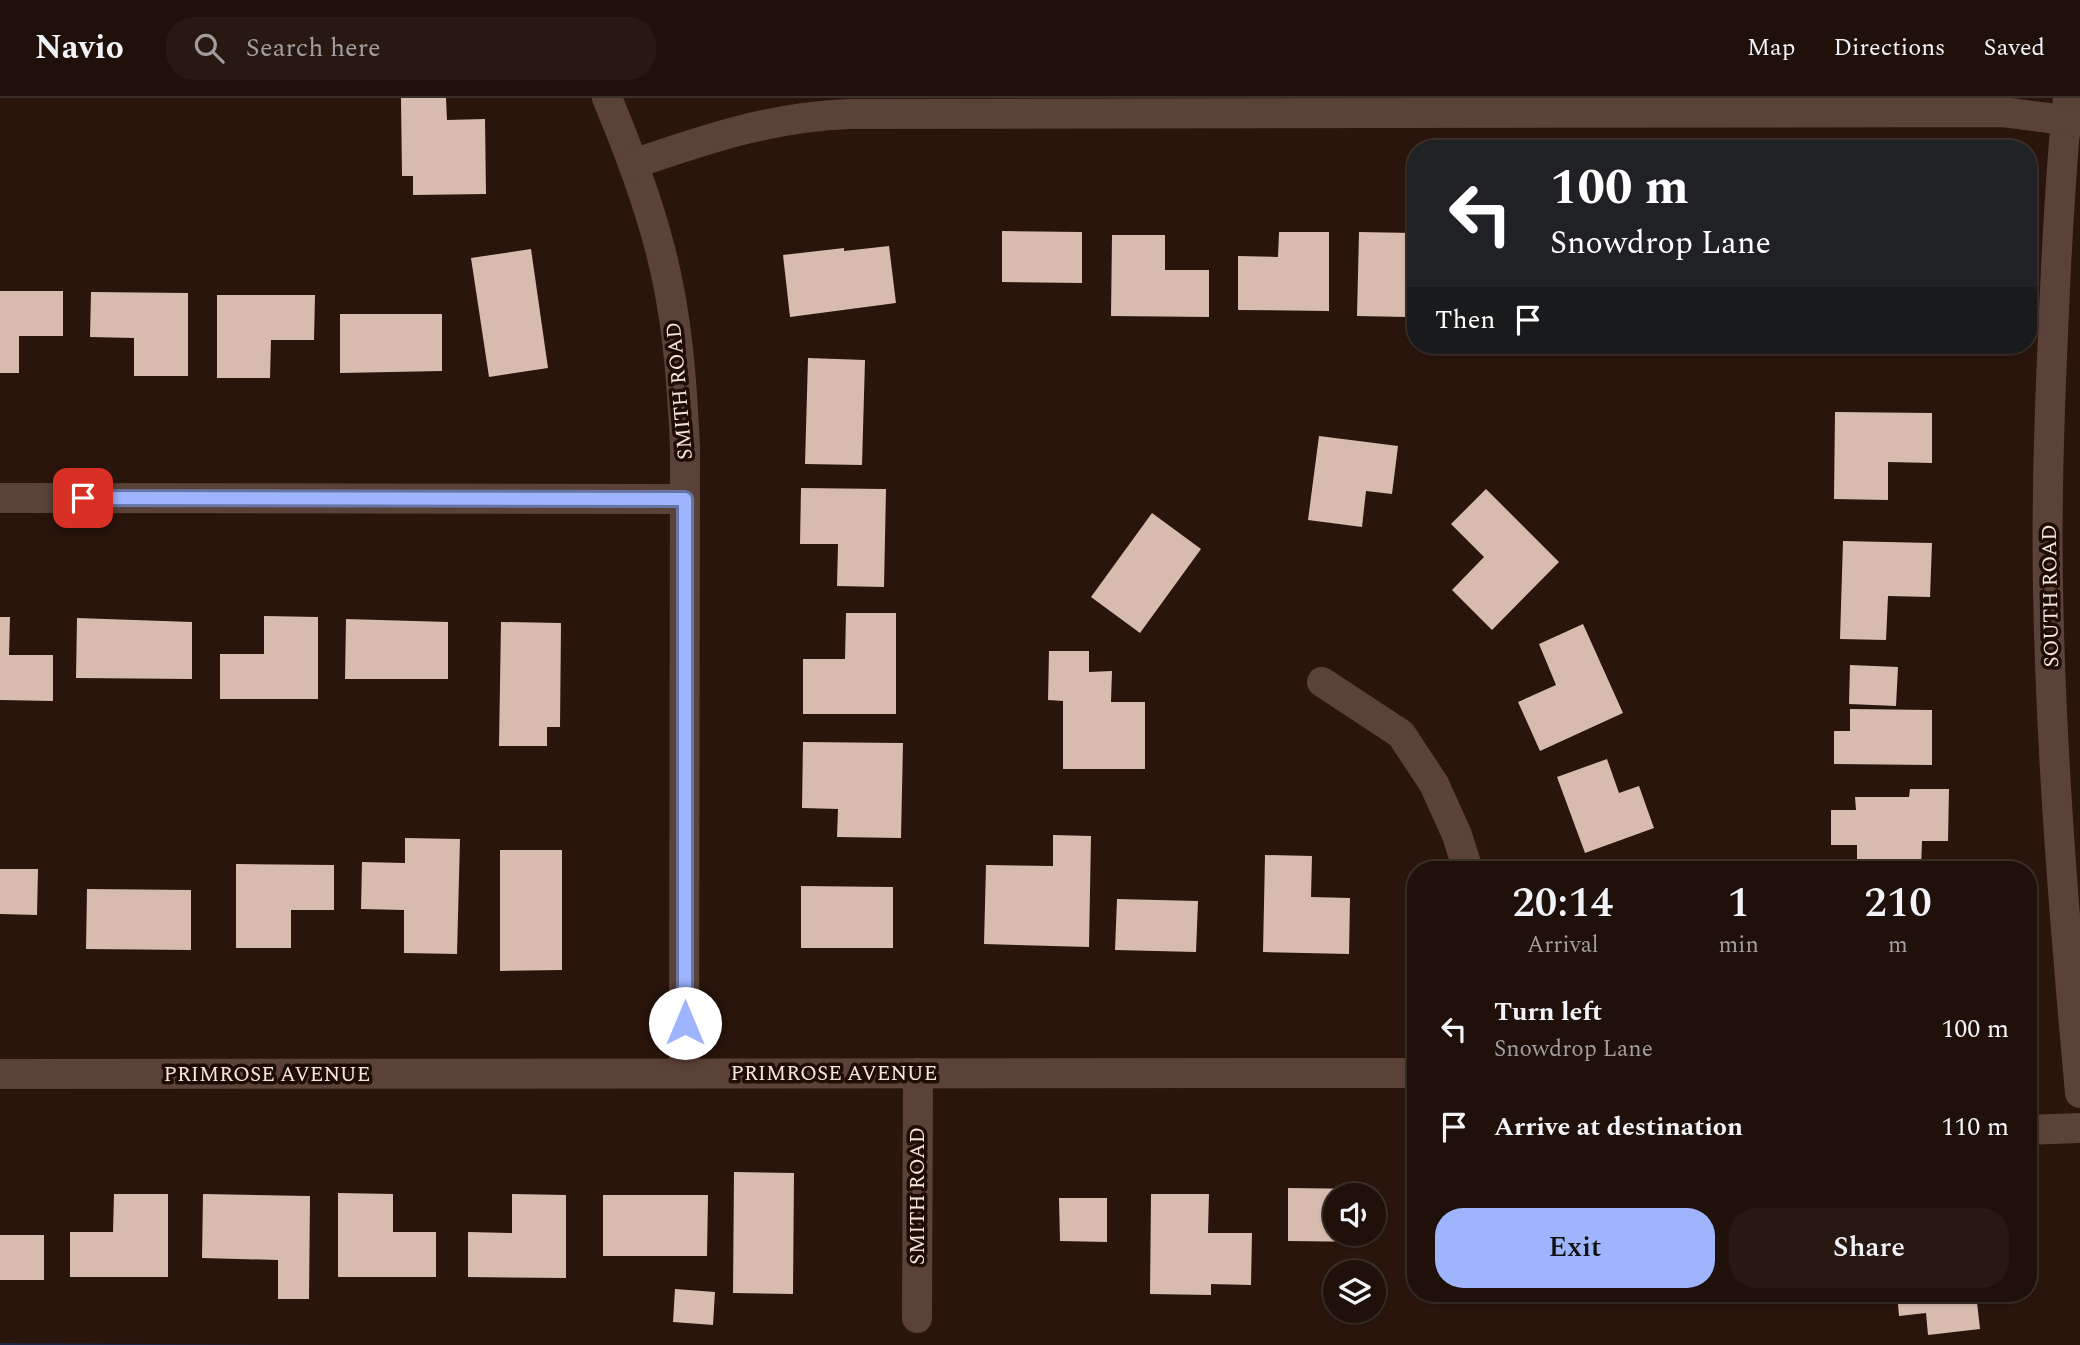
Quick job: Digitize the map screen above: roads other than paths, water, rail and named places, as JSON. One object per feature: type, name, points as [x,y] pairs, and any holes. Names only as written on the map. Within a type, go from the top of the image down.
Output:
[{"type":"street","name":"SMITH ROAD","points":[[607,98],[634,164],[660,246],[683,386],[684,1073]]},
{"type":"street","points":[[634,164],[747,128],[784,120],[849,114],[2071,113]]},
{"type":"street","name":"SOUTH ROAD","points":[[2071,113],[2052,365],[2048,576],[2051,689],[2073,930],[2080,1093]]},
{"type":"street","points":[[0,498],[685,499]]},
{"type":"street","points":[[1322,682],[1401,734],[1434,784],[1457,835],[1465,861]]},
{"type":"street","name":"SMITH ROAD","points":[[916,1318],[918,1073]]},
{"type":"street","name":"PRIMROSE AVENUE","points":[[0,1074],[1407,1073]]},
{"type":"street","points":[[2037,1130],[2080,1128]]}]
